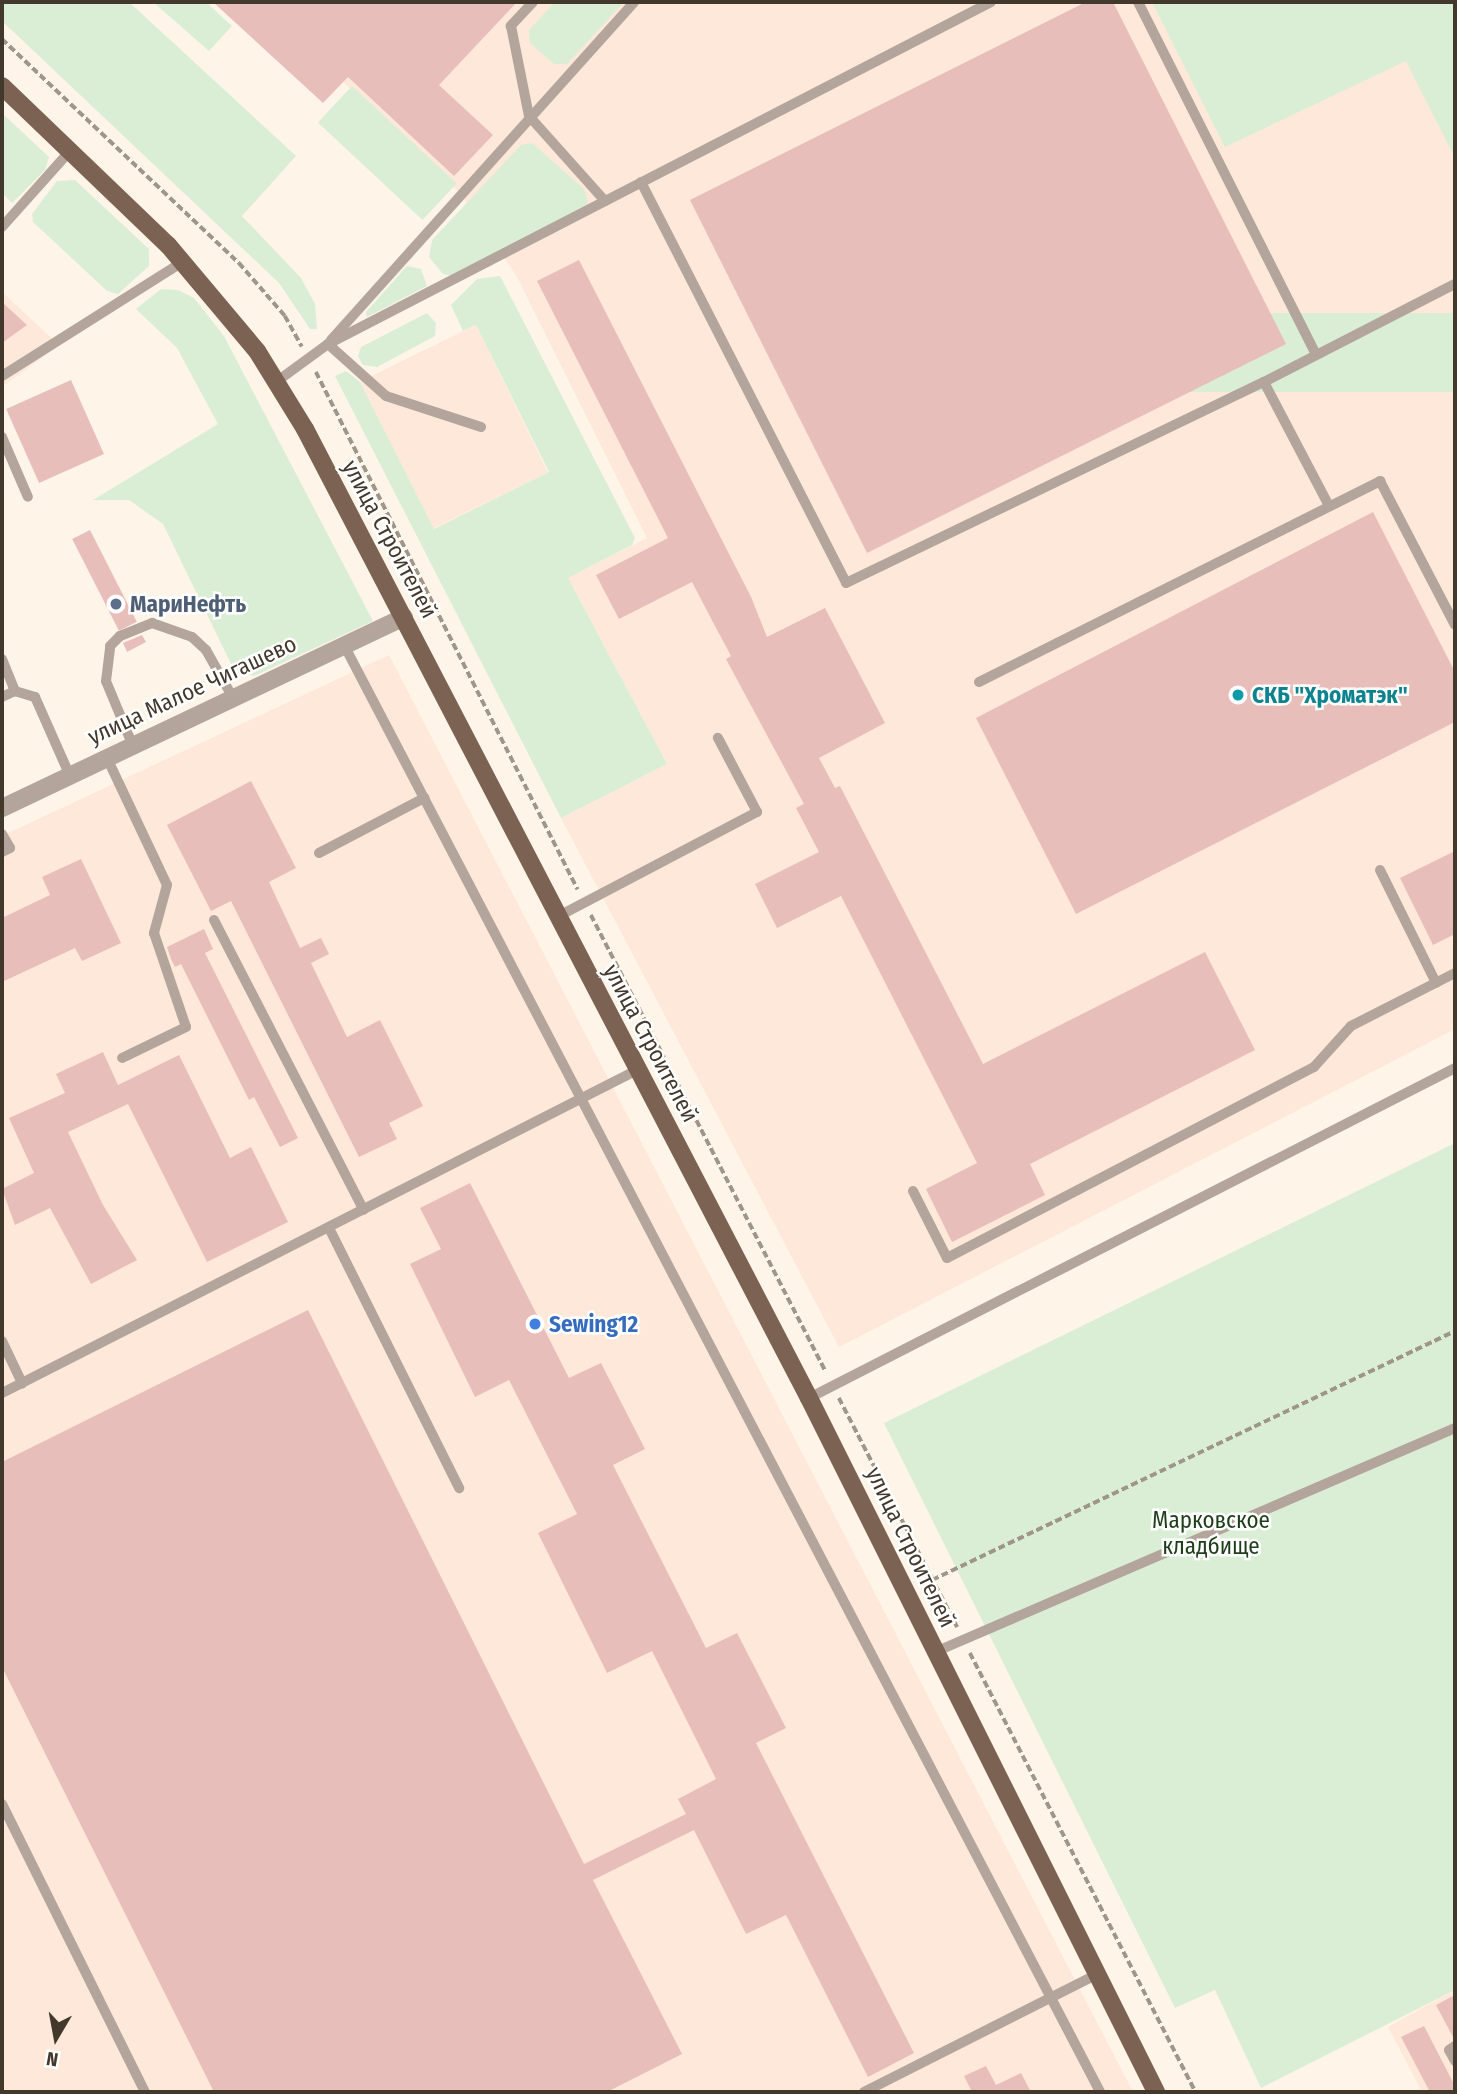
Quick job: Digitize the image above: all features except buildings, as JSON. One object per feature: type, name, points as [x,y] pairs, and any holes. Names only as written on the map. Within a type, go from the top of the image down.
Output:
[{"type":"main road","name":"улица Строителей","points":[[2,86],[182,262],[257,351],[276,382],[404,617],[557,917],[809,1398],[1156,2092]]},
{"type":"street","name":"улица Малое Чигашево","points":[[2,808],[404,617]]},
{"type":"lane","points":[[533,2],[510,26],[529,116],[605,201]]},
{"type":"lane","points":[[328,344],[529,116],[635,2]]},
{"type":"lane","points":[[276,382],[328,344],[991,2]]},
{"type":"lane","points":[[1138,2],[1316,354]]},
{"type":"lane","points":[[2,227],[69,152]]},
{"type":"lane","points":[[641,182],[846,583],[1264,382],[1455,284]]},
{"type":"lane","points":[[2,376],[182,262]]},
{"type":"lane","points":[[328,344],[386,397],[481,427]]},
{"type":"lane","points":[[1264,382],[1329,506]]},
{"type":"lane","points":[[2,438],[28,497]]},
{"type":"lane","points":[[979,682],[1380,481],[1455,625]]},
{"type":"lane","points":[[133,746],[106,681],[110,646],[129,632],[152,623],[192,637],[206,650],[233,698]]},
{"type":"lane","points":[[344,645],[1100,2092]]},
{"type":"lane","points":[[2,659],[15,691]]},
{"type":"lane","points":[[2,697],[15,691],[35,697],[70,776]]},
{"type":"lane","points":[[557,917],[757,812],[718,738]]},
{"type":"lane","points":[[107,758],[167,886],[154,933],[186,1027],[122,1058]]},
{"type":"lane","points":[[319,853],[424,797]]},
{"type":"lane","points":[[2,834],[10,848],[2,852]]},
{"type":"lane","points":[[1380,870],[1436,983]]},
{"type":"lane","points":[[214,920],[364,1210]]},
{"type":"lane","points":[[913,1191],[947,1258],[1314,1067],[1351,1026],[1455,973]]},
{"type":"lane","points":[[809,1398],[1455,1069]]},
{"type":"lane","points":[[2,1393],[637,1070]]},
{"type":"lane","points":[[329,1228],[459,1488]]},
{"type":"lane","points":[[2,1341],[22,1383]]},
{"type":"lane","points":[[935,1652],[1455,1428]]},
{"type":"lane","points":[[2,1804],[145,2092]]},
{"type":"lane","points":[[864,2092],[1096,1975]]},
{"type":"lane","points":[[1455,2046],[1449,2050],[1455,2062]]},
{"type":"path","points":[[2,39],[239,263],[285,316],[1196,2092]]},
{"type":"path","points":[[932,1580],[1455,1331]]},
{"type":"shaded area","points":[[259,2],[1455,2],[1455,1029],[839,1347],[561,818],[667,764],[568,578],[647,538],[516,275],[460,193]]},
{"type":"shaded area","points":[[2,292],[59,345],[2,387]]},
{"type":"shaded area","points":[[476,325],[548,472],[432,529],[360,382]]},
{"type":"shaded area","points":[[389,655],[1133,2092],[2,2092],[2,836]]},
{"type":"shaded area","points":[[1455,1990],[1455,2092],[1422,2092],[1388,2027]]},
{"type":"green space","points":[[2,2],[129,2],[296,156],[242,216],[301,278],[315,304],[317,329],[310,329],[279,283],[2,21]]},
{"type":"green space","points":[[153,2],[206,2],[232,26],[209,51]]},
{"type":"green space","points":[[555,2],[624,2],[567,64],[554,64],[530,43],[529,30]]},
{"type":"green space","points":[[1152,2],[1455,2],[1455,158],[1406,61],[1225,147]]},
{"type":"green space","points":[[352,86],[457,184],[422,220],[318,123]]},
{"type":"green space","points":[[2,113],[49,157],[45,170],[12,203],[2,193]]},
{"type":"green space","points":[[532,143],[584,189],[588,201],[585,209],[453,276],[443,274],[429,257],[432,240],[521,145]]},
{"type":"green space","points":[[75,180],[149,249],[149,266],[118,294],[107,291],[33,222],[32,214],[57,181]]},
{"type":"green space","points":[[407,266],[421,269],[427,286],[367,317],[366,312]]},
{"type":"green space","points":[[500,276],[635,538],[632,545],[568,578],[667,764],[561,818],[335,376],[346,371],[360,382],[434,529],[549,472],[476,325],[463,331],[451,305],[477,279]]},
{"type":"green space","points":[[161,289],[178,290],[194,298],[224,336],[373,621],[254,676],[234,670],[163,524],[129,500],[93,500],[218,424],[177,348],[136,309]]},
{"type":"green space","points":[[427,313],[436,323],[435,336],[377,367],[363,365],[358,356],[361,347]]},
{"type":"green space","points":[[839,313],[1455,313],[1455,392],[839,392]]},
{"type":"green space","name":"Марковское кладбище","points":[[1455,1143],[1455,1990],[1261,2088],[1215,1990],[1175,2008],[884,1423]]},
{"type":"place","name":"МариНефть","points":[[116,604]]},
{"type":"place","name":"СКБ \"Хроматэк\"","points":[[1238,695]]},
{"type":"place","name":"Sewing12","points":[[535,1324]]}]
